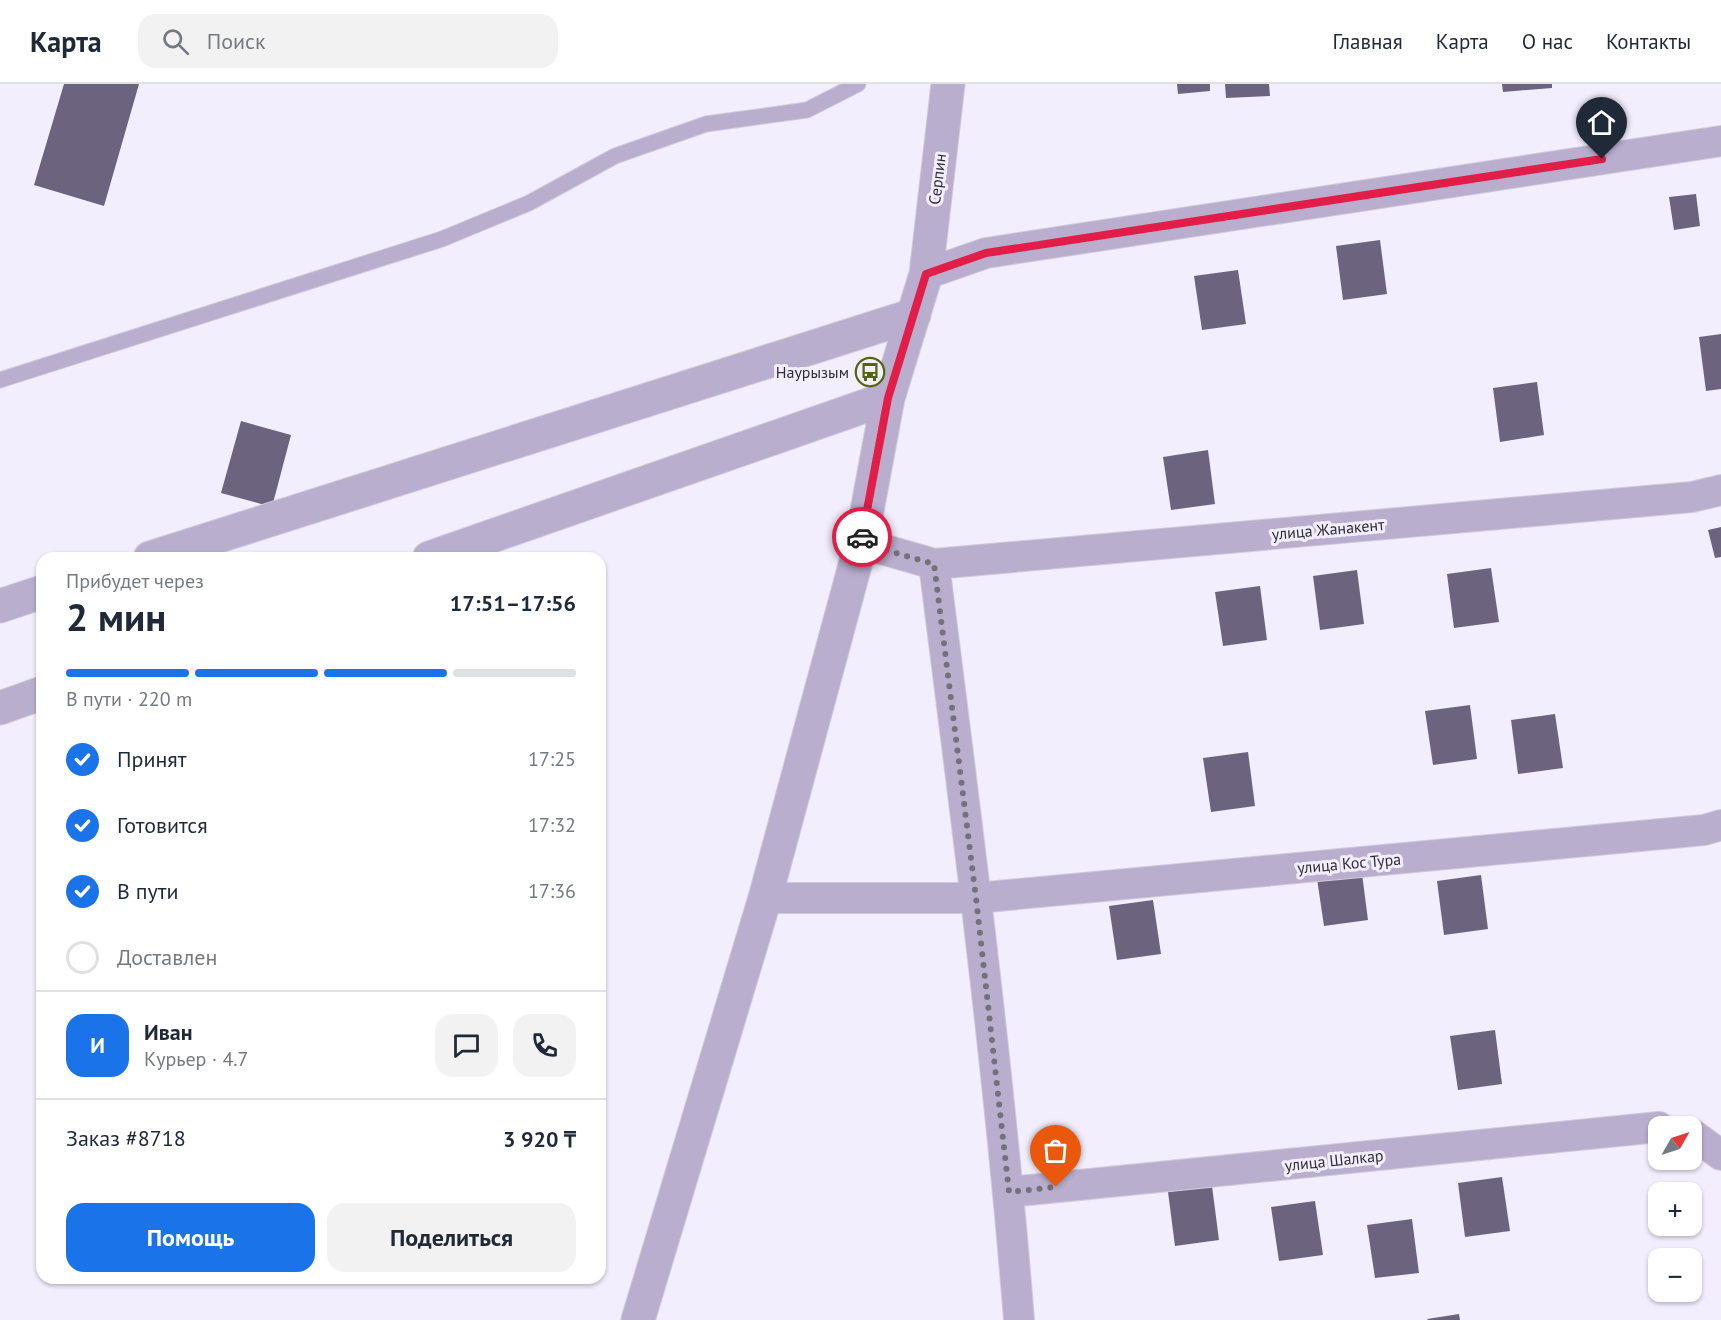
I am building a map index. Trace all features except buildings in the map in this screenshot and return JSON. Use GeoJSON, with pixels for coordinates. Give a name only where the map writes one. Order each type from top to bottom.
{"type":"FeatureCollection","features":[{"type":"Feature","properties":{"kind":"street","name":"Серпин"},"geometry":{"type":"LineString","coordinates":[[638,1320],[765,898],[861,543],[888,398],[926,274],[948,84]]}},
{"type":"Feature","properties":{"kind":"street"},"geometry":{"type":"LineString","coordinates":[[926,274],[986,253],[1721,141]]}},
{"type":"Feature","properties":{"kind":"street"},"geometry":{"type":"LineString","coordinates":[[169,552],[914,315]]}},
{"type":"Feature","properties":{"kind":"street"},"geometry":{"type":"LineString","coordinates":[[446,552],[888,398]]}},
{"type":"Feature","properties":{"kind":"street","name":"улица Жанакент"},"geometry":{"type":"LineString","coordinates":[[934,564],[1692,497],[1721,490]]}},
{"type":"Feature","properties":{"kind":"street"},"geometry":{"type":"LineString","coordinates":[[861,543],[934,564],[976,898],[1009,1192],[1019,1320]]}},
{"type":"Feature","properties":{"kind":"street"},"geometry":{"type":"LineString","coordinates":[[0,606],[36,594]]}},
{"type":"Feature","properties":{"kind":"street"},"geometry":{"type":"LineString","coordinates":[[0,708],[36,695]]}},
{"type":"Feature","properties":{"kind":"street","name":"улица Кос Тура"},"geometry":{"type":"LineString","coordinates":[[765,898],[976,898],[1704,830],[1721,825]]}},
{"type":"Feature","properties":{"kind":"street","name":"улица Шалкар"},"geometry":{"type":"LineString","coordinates":[[1009,1192],[1648,1128]]}},
{"type":"Feature","properties":{"kind":"street"},"geometry":{"type":"LineString","coordinates":[[1702,1141],[1721,1155]]}},
{"type":"Feature","properties":{"kind":"lane"},"geometry":{"type":"LineString","coordinates":[[0,381],[442,239],[529,203],[615,156],[706,124],[807,110],[858,84]]}},
{"type":"Feature","properties":{"kind":"way so far"},"geometry":{"type":"LineString","coordinates":[[862,537],[861,543],[934,564],[976,898],[1009,1192],[1056,1187]]}},
{"type":"Feature","properties":{"kind":"place","name":"Наурызым"},"geometry":{"type":"Point","coordinates":[870,372]}},
{"type":"Feature","properties":{"kind":"route"},"geometry":{"type":"LineString","coordinates":[[862,537],[888,398],[926,274],[986,253],[1602,159]]}}]}
